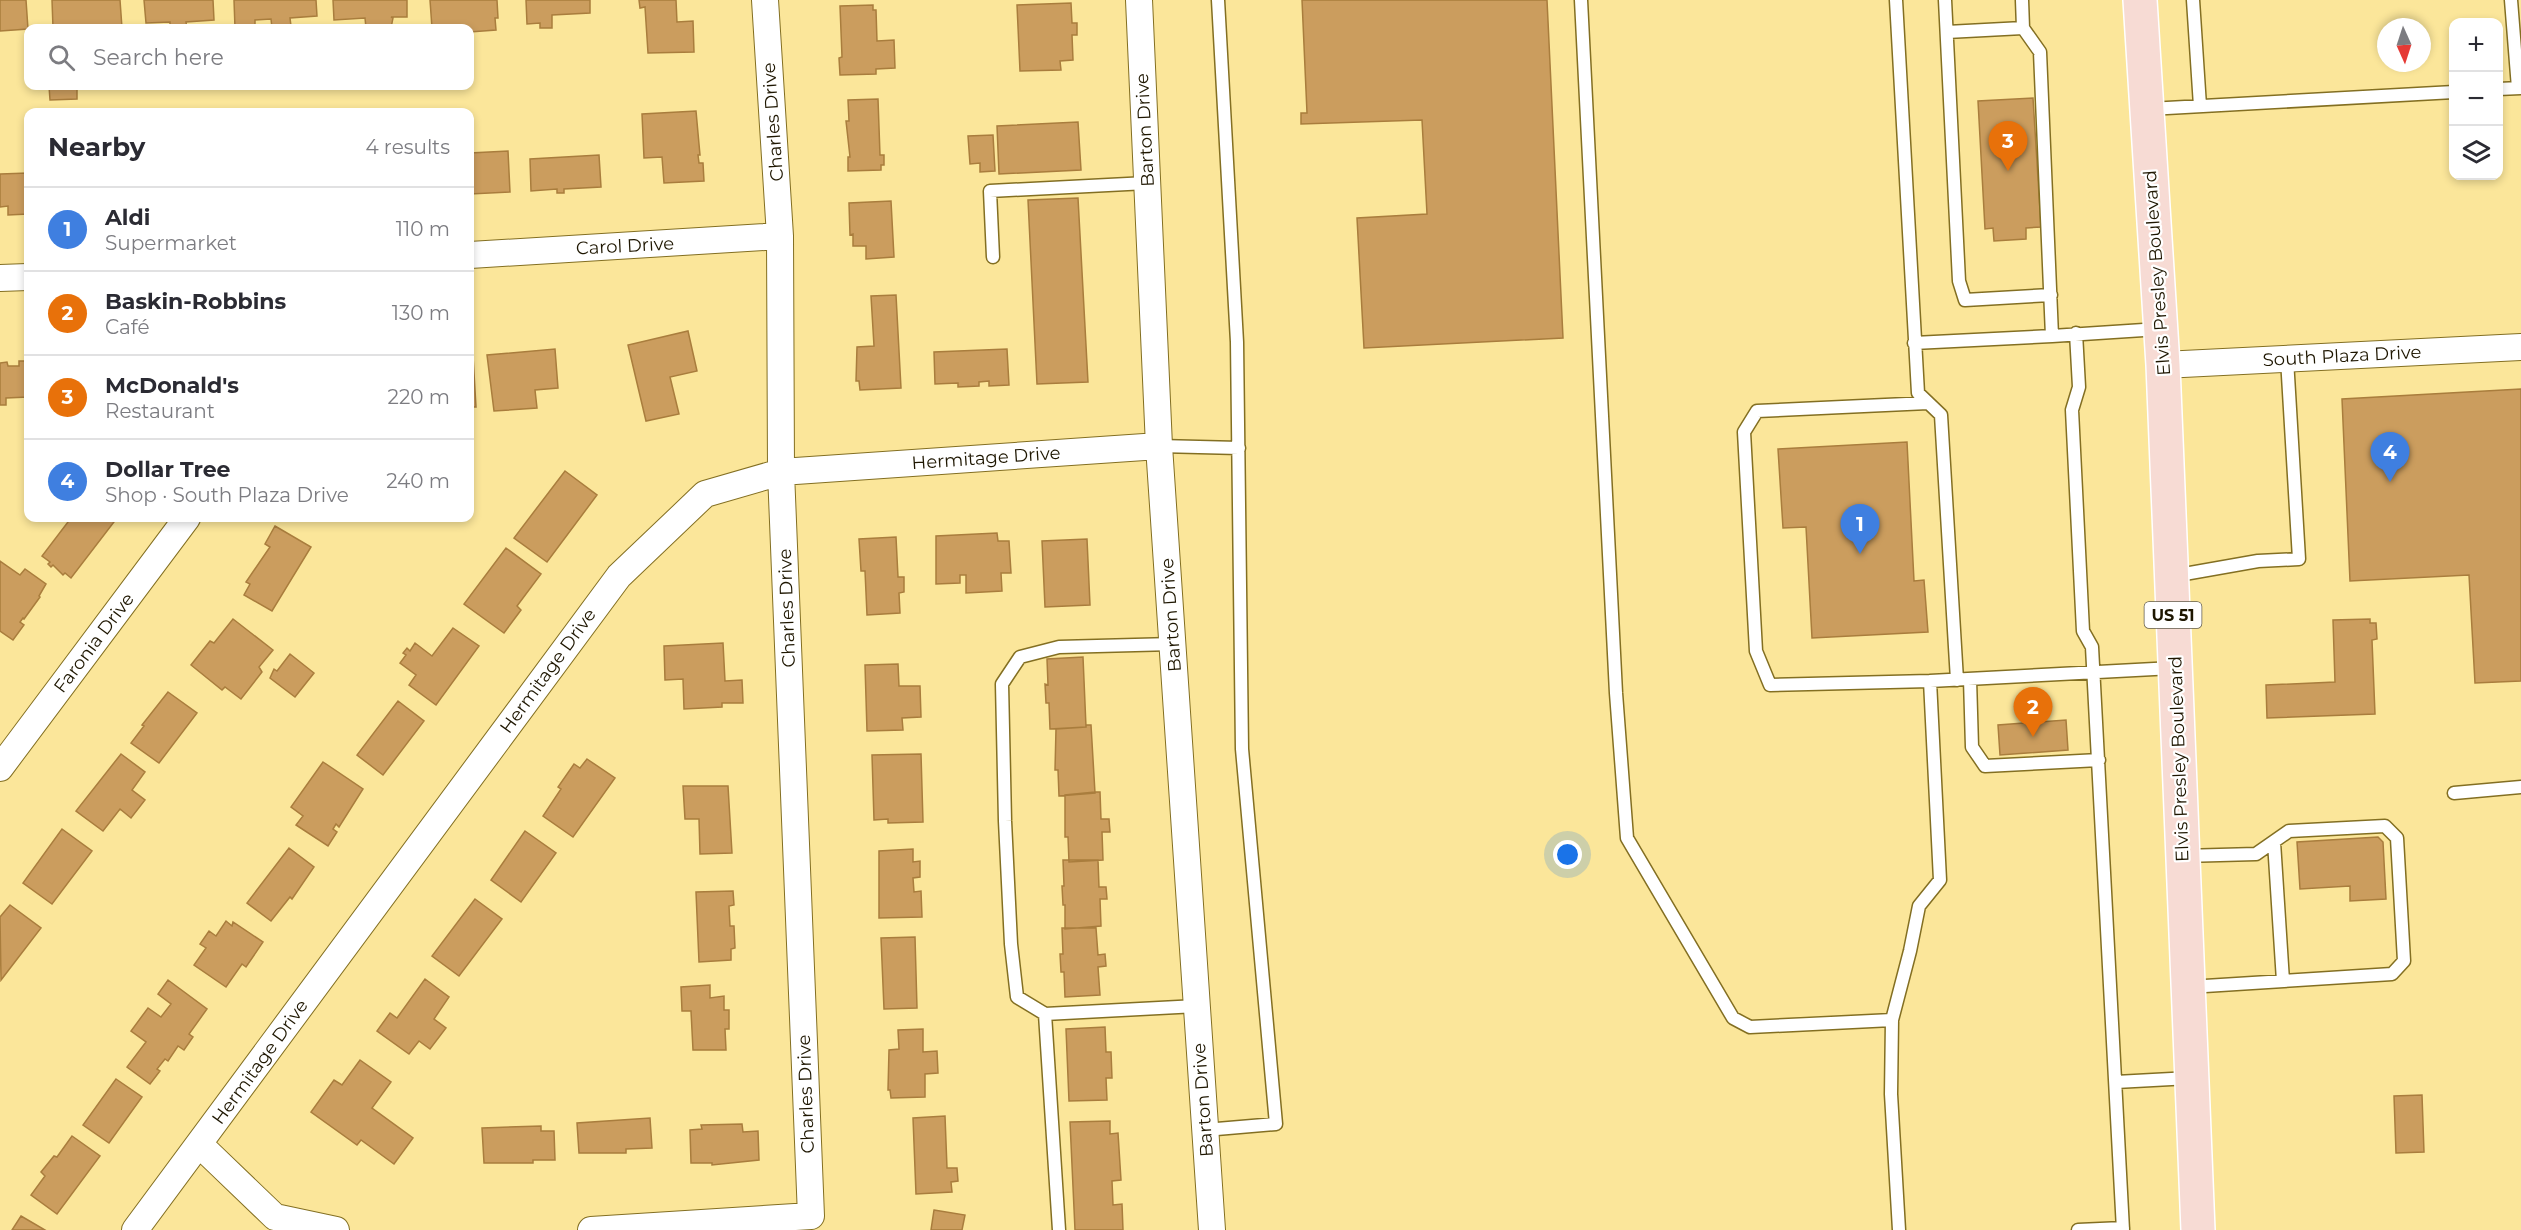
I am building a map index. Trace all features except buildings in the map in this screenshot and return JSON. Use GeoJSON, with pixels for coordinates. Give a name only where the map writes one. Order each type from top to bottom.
{"type":"FeatureCollection","features":[{"type":"Feature","properties":{"kind":"main road","name":"Elvis Presley Boulevard"},"geometry":{"type":"LineString","coordinates":[[2140,0],[2163,365],[2198,1230]]}},
{"type":"Feature","properties":{"kind":"street","name":"Charles Drive"},"geometry":{"type":"LineString","coordinates":[[591,1230],[811,1216],[781,472],[780,236],[765,0]]}},
{"type":"Feature","properties":{"kind":"street","name":"Barton Drive"},"geometry":{"type":"LineString","coordinates":[[1138,0],[1160,446],[1212,1230]]}},
{"type":"Feature","properties":{"kind":"street","name":"Carol Drive"},"geometry":{"type":"LineString","coordinates":[[474,255],[780,236]]}},
{"type":"Feature","properties":{"kind":"street"},"geometry":{"type":"LineString","coordinates":[[0,278],[24,277]]}},
{"type":"Feature","properties":{"kind":"street","name":"South Plaza Drive"},"geometry":{"type":"LineString","coordinates":[[2163,365],[2521,347]]}},
{"type":"Feature","properties":{"kind":"street","name":"Hermitage Drive"},"geometry":{"type":"LineString","coordinates":[[135,1230],[619,576],[705,494],[781,472],[1160,446]]}},
{"type":"Feature","properties":{"kind":"street","name":"Faronia Drive"},"geometry":{"type":"LineString","coordinates":[[0,768],[184,522]]}},
{"type":"Feature","properties":{"kind":"street"},"geometry":{"type":"LineString","coordinates":[[199,1144],[275,1217],[336,1230]]}},
{"type":"Feature","properties":{"kind":"lane"},"geometry":{"type":"LineString","coordinates":[[1205,1130],[1276,1124],[1242,749],[1237,342],[1218,0]]}},
{"type":"Feature","properties":{"kind":"lane"},"geometry":{"type":"LineString","coordinates":[[1581,0],[1616,693],[1627,838],[1732,1018],[1750,1027],[1892,1020]]}},
{"type":"Feature","properties":{"kind":"lane"},"geometry":{"type":"LineString","coordinates":[[1896,0],[1918,393],[1941,415],[1957,680]]}},
{"type":"Feature","properties":{"kind":"lane"},"geometry":{"type":"LineString","coordinates":[[1945,0],[1959,281],[1965,300],[2051,295]]}},
{"type":"Feature","properties":{"kind":"lane"},"geometry":{"type":"LineString","coordinates":[[2022,0],[2023,28],[2040,52],[2052,336]]}},
{"type":"Feature","properties":{"kind":"lane"},"geometry":{"type":"LineString","coordinates":[[2193,0],[2200,106]]}},
{"type":"Feature","properties":{"kind":"lane"},"geometry":{"type":"LineString","coordinates":[[2503,89],[2520,88],[2511,0]]}},
{"type":"Feature","properties":{"kind":"lane"},"geometry":{"type":"LineString","coordinates":[[1947,32],[2023,28]]}},
{"type":"Feature","properties":{"kind":"lane"},"geometry":{"type":"LineString","coordinates":[[2146,109],[2449,92]]}},
{"type":"Feature","properties":{"kind":"lane"},"geometry":{"type":"LineString","coordinates":[[993,258],[990,191],[1147,183]]}},
{"type":"Feature","properties":{"kind":"lane"},"geometry":{"type":"LineString","coordinates":[[1914,343],[2160,329]]}},
{"type":"Feature","properties":{"kind":"lane"},"geometry":{"type":"LineString","coordinates":[[2076,333],[2079,387],[2072,410],[2083,631],[2092,647],[2094,672],[2123,1229],[2078,1230]]}},
{"type":"Feature","properties":{"kind":"lane"},"geometry":{"type":"LineString","coordinates":[[2172,576],[2258,561],[2299,559],[2287,359]]}},
{"type":"Feature","properties":{"kind":"lane"},"geometry":{"type":"LineString","coordinates":[[1928,403],[1757,411],[1744,432],[1756,651],[1770,685],[1957,680],[2175,668]]}},
{"type":"Feature","properties":{"kind":"lane"},"geometry":{"type":"LineString","coordinates":[[1160,446],[1239,448]]}},
{"type":"Feature","properties":{"kind":"lane"},"geometry":{"type":"LineString","coordinates":[[1173,644],[1059,647],[1020,657],[1002,684],[1011,944],[1017,997],[1044,1014],[1197,1006]]}},
{"type":"Feature","properties":{"kind":"lane"},"geometry":{"type":"LineString","coordinates":[[1970,679],[1971,747],[1986,766],[2099,760]]}},
{"type":"Feature","properties":{"kind":"lane"},"geometry":{"type":"LineString","coordinates":[[1899,1230],[1891,1094],[1892,1020],[1919,906],[1940,880],[1930,681]]}},
{"type":"Feature","properties":{"kind":"lane"},"geometry":{"type":"LineString","coordinates":[[2454,793],[2521,787]]}},
{"type":"Feature","properties":{"kind":"lane"},"geometry":{"type":"LineString","coordinates":[[2183,856],[2256,854],[2289,831],[2385,826],[2397,838],[2404,961],[2392,974],[2188,987]]}},
{"type":"Feature","properties":{"kind":"lane"},"geometry":{"type":"LineString","coordinates":[[2274,842],[2283,981]]}},
{"type":"Feature","properties":{"kind":"lane"},"geometry":{"type":"LineString","coordinates":[[1044,1014],[1059,1230]]}},
{"type":"Feature","properties":{"kind":"lane"},"geometry":{"type":"LineString","coordinates":[[2116,1082],[2192,1078]]}},
{"type":"Feature","properties":{"kind":"place","name":"McDonald's"},"geometry":{"type":"Point","coordinates":[2008,171]}},
{"type":"Feature","properties":{"kind":"place","name":"Dollar Tree"},"geometry":{"type":"Point","coordinates":[2390,482]}},
{"type":"Feature","properties":{"kind":"place","name":"Aldi"},"geometry":{"type":"Point","coordinates":[1860,554]}},
{"type":"Feature","properties":{"kind":"place","name":"Baskin-Robbins"},"geometry":{"type":"Point","coordinates":[2033,737]}}]}
